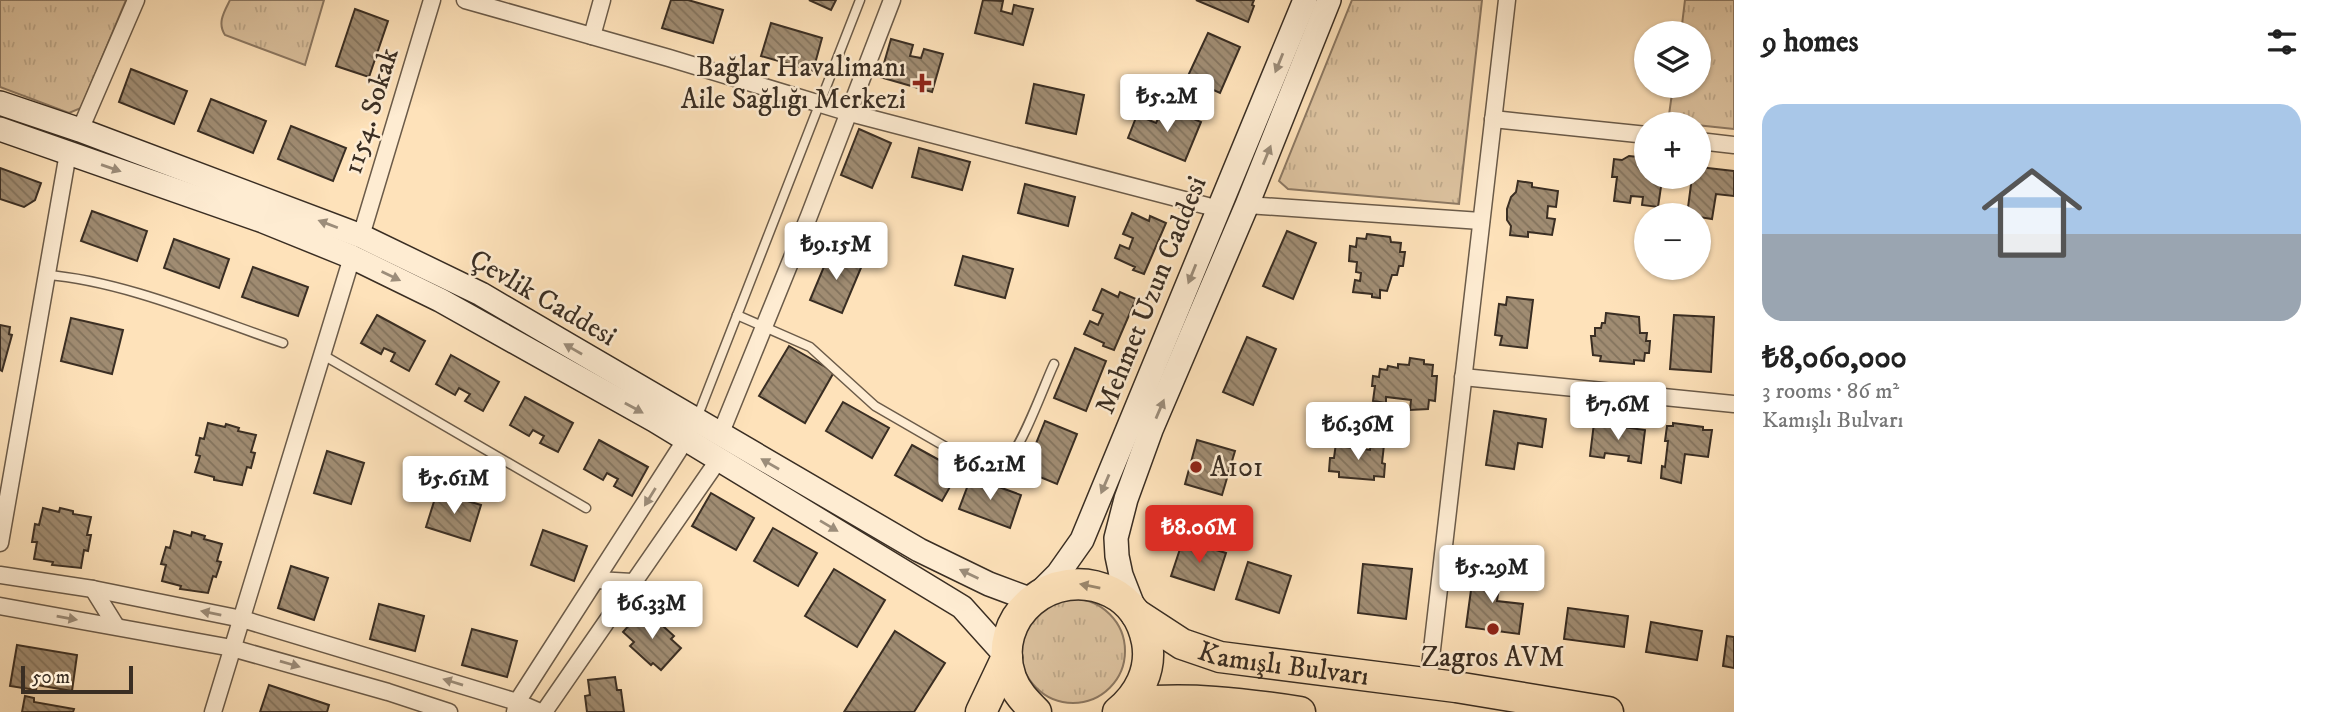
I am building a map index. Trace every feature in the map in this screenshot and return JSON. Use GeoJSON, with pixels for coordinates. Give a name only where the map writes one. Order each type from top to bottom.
{"type":"FeatureCollection","features":[{"type":"Feature","properties":{"kind":"highway","name":"Kamışlı Bulvarı"},"geometry":{"type":"LineString","coordinates":[[1032,600],[1053,587],[1076,583],[1099,586],[1120,597],[1136,614],[1182,644],[1220,657],[1428,684],[1608,712]]}},
{"type":"Feature","properties":{"kind":"highway"},"geometry":{"type":"LineString","coordinates":[[1032,600],[1021,611],[1013,626],[1007,657],[1011,678],[1021,697],[1036,712]]}},
{"type":"Feature","properties":{"kind":"highway"},"geometry":{"type":"LineString","coordinates":[[1123,708],[1140,687],[1147,669],[1145,631],[1136,614]]}},
{"type":"Feature","properties":{"kind":"highway"},"geometry":{"type":"LineString","coordinates":[[981,712],[1007,657]]}},
{"type":"Feature","properties":{"kind":"highway","name":"Kamışlı Bulvarı"},"geometry":{"type":"LineString","coordinates":[[1123,708],[1170,699],[1225,701],[1300,712]]}},
{"type":"Feature","properties":{"kind":"main road","name":"Mehmet Uzun Caddesi"},"geometry":{"type":"LineString","coordinates":[[1032,600],[1058,574],[1083,540],[1305,0]]}},
{"type":"Feature","properties":{"kind":"main road"},"geometry":{"type":"LineString","coordinates":[[1136,614],[1121,575],[1117,556],[1116,538],[1126,499],[1151,430],[1247,205],[1329,0]]}},
{"type":"Feature","properties":{"kind":"main road","name":"Çevlik Caddesi"},"geometry":{"type":"LineString","coordinates":[[0,103],[80,130],[357,246],[481,294],[691,430],[719,459],[962,607],[1007,657]]}},
{"type":"Feature","properties":{"kind":"main road","name":"Çevlik Caddesi"},"geometry":{"type":"LineString","coordinates":[[0,129],[263,221],[357,246]]}},
{"type":"Feature","properties":{"kind":"main road","name":"Çevlik Caddesi"},"geometry":{"type":"LineString","coordinates":[[691,430],[720,435],[919,550],[989,584],[1032,600]]}},
{"type":"Feature","properties":{"kind":"street"},"geometry":{"type":"LineString","coordinates":[[80,130],[136,0]]}},
{"type":"Feature","properties":{"kind":"street","name":"1154. Sokak"},"geometry":{"type":"LineString","coordinates":[[213,712],[432,0]]}},
{"type":"Feature","properties":{"kind":"street"},"geometry":{"type":"LineString","coordinates":[[465,0],[850,113],[1219,209]]}},
{"type":"Feature","properties":{"kind":"street"},"geometry":{"type":"LineString","coordinates":[[592,36],[602,0]]}},
{"type":"Feature","properties":{"kind":"street"},"geometry":{"type":"LineString","coordinates":[[720,435],[850,113],[892,0]]}},
{"type":"Feature","properties":{"kind":"street"},"geometry":{"type":"LineString","coordinates":[[1428,684],[1507,0]]}},
{"type":"Feature","properties":{"kind":"street"},"geometry":{"type":"LineString","coordinates":[[1493,119],[1634,134]]}},
{"type":"Feature","properties":{"kind":"street"},"geometry":{"type":"LineString","coordinates":[[1711,142],[1734,145]]}},
{"type":"Feature","properties":{"kind":"street"},"geometry":{"type":"LineString","coordinates":[[0,543],[68,153]]}},
{"type":"Feature","properties":{"kind":"street"},"geometry":{"type":"LineString","coordinates":[[1247,205],[1482,221]]}},
{"type":"Feature","properties":{"kind":"street"},"geometry":{"type":"LineString","coordinates":[[1463,377],[1734,404]]}},
{"type":"Feature","properties":{"kind":"street"},"geometry":{"type":"LineString","coordinates":[[516,707],[691,430]]}},
{"type":"Feature","properties":{"kind":"street"},"geometry":{"type":"LineString","coordinates":[[0,575],[93,589],[242,619],[516,707],[542,712],[719,459]]}},
{"type":"Feature","properties":{"kind":"street"},"geometry":{"type":"LineString","coordinates":[[597,580],[632,582]]}},
{"type":"Feature","properties":{"kind":"street"},"geometry":{"type":"LineString","coordinates":[[93,589],[116,626]]}},
{"type":"Feature","properties":{"kind":"street"},"geometry":{"type":"LineString","coordinates":[[0,606],[232,648],[449,712]]}},
{"type":"Feature","properties":{"kind":"street"},"geometry":{"type":"LineString","coordinates":[[373,659],[388,692]]}},
{"type":"Feature","properties":{"kind":"lane"},"geometry":{"type":"LineString","coordinates":[[691,430],[859,0]]}},
{"type":"Feature","properties":{"kind":"lane"},"geometry":{"type":"LineString","coordinates":[[46,275],[131,292],[283,343]]}},
{"type":"Feature","properties":{"kind":"lane"},"geometry":{"type":"LineString","coordinates":[[737,315],[810,347],[875,405],[984,467],[999,465],[1014,453],[1054,363]]}},
{"type":"Feature","properties":{"kind":"lane"},"geometry":{"type":"LineString","coordinates":[[324,355],[586,508]]}},
{"type":"Feature","properties":{"kind":"green space"},"geometry":{"type":"Polygon","coordinates":[[[0,0],[126,0],[81,108],[69,113],[0,87],[0,0]]]}},
{"type":"Feature","properties":{"kind":"green space"},"geometry":{"type":"Polygon","coordinates":[[[230,0],[324,0],[305,65],[225,35],[221,22],[230,0]]]}},
{"type":"Feature","properties":{"kind":"green space"},"geometry":{"type":"Polygon","coordinates":[[[1352,0],[1482,0],[1459,204],[1288,189],[1279,181],[1352,0]]]}},
{"type":"Feature","properties":{"kind":"green space"},"geometry":{"type":"Polygon","coordinates":[[[1685,0],[1734,0],[1734,129],[1711,127],[1711,112],[1669,112],[1671,98],[1711,98],[1711,21],[1682,21],[1685,0]]]}},
{"type":"Feature","properties":{"kind":"green space"},"geometry":{"type":"Polygon","coordinates":[[[1073,599],[1093,602],[1110,614],[1122,631],[1125,651],[1122,671],[1110,688],[1093,700],[1073,703],[1053,700],[1036,688],[1024,671],[1021,651],[1024,631],[1036,614],[1053,602],[1073,599]]]}},
{"type":"Feature","properties":{"kind":"building"},"geometry":{"type":"Polygon","coordinates":[[[671,0],[688,0],[723,10],[713,43],[662,28],[671,0]]]}},
{"type":"Feature","properties":{"kind":"building"},"geometry":{"type":"Polygon","coordinates":[[[809,0],[836,0],[831,10],[809,0]]]}},
{"type":"Feature","properties":{"kind":"building"},"geometry":{"type":"Polygon","coordinates":[[[983,0],[1003,1],[1001,11],[1012,14],[1014,5],[1033,9],[1023,45],[975,33],[983,0]]]}},
{"type":"Feature","properties":{"kind":"building"},"geometry":{"type":"Polygon","coordinates":[[[1196,0],[1254,0],[1254,6],[1248,22],[1196,0]]]}},
{"type":"Feature","properties":{"kind":"building"},"geometry":{"type":"Polygon","coordinates":[[[355,9],[388,21],[369,77],[336,66],[355,9]]]}},
{"type":"Feature","properties":{"kind":"building"},"geometry":{"type":"Polygon","coordinates":[[[771,23],[822,38],[813,71],[761,56],[771,23]]]}},
{"type":"Feature","properties":{"kind":"building"},"geometry":{"type":"Polygon","coordinates":[[[1208,33],[1240,47],[1220,93],[1187,78],[1208,33]]]}},
{"type":"Feature","properties":{"kind":"building"},"geometry":{"type":"Polygon","coordinates":[[[891,39],[913,45],[910,56],[921,58],[924,49],[943,54],[932,92],[880,77],[891,39]]]}},
{"type":"Feature","properties":{"kind":"building"},"geometry":{"type":"Polygon","coordinates":[[[131,69],[187,91],[174,124],[119,102],[131,69]]]}},
{"type":"Feature","properties":{"kind":"building"},"geometry":{"type":"Polygon","coordinates":[[[1034,84],[1084,95],[1076,134],[1026,123],[1034,84]]]}},
{"type":"Feature","properties":{"kind":"building"},"geometry":{"type":"Polygon","coordinates":[[[211,99],[266,121],[253,153],[198,131],[211,99]]]}},
{"type":"Feature","properties":{"kind":"building"},"geometry":{"type":"Polygon","coordinates":[[[1172,110],[1201,122],[1185,161],[1128,138],[1137,115],[1156,123],[1160,115],[1169,119],[1172,110]]]}},
{"type":"Feature","properties":{"kind":"building"},"geometry":{"type":"Polygon","coordinates":[[[291,126],[346,148],[333,181],[278,159],[291,126]]]}},
{"type":"Feature","properties":{"kind":"building"},"geometry":{"type":"Polygon","coordinates":[[[859,129],[891,143],[872,188],[841,175],[859,129]]]}},
{"type":"Feature","properties":{"kind":"building"},"geometry":{"type":"Polygon","coordinates":[[[919,148],[970,162],[962,190],[912,177],[919,148]]]}},
{"type":"Feature","properties":{"kind":"building"},"geometry":{"type":"Polygon","coordinates":[[[1634,157],[1634,189],[1661,189],[1659,203],[1642,203],[1643,197],[1631,196],[1630,203],[1614,201],[1617,177],[1612,177],[1614,159],[1634,157]]]}},
{"type":"Feature","properties":{"kind":"building"},"geometry":{"type":"Polygon","coordinates":[[[0,168],[41,183],[35,200],[24,207],[0,199],[0,168]]]}},
{"type":"Feature","properties":{"kind":"building"},"geometry":{"type":"Polygon","coordinates":[[[1711,168],[1734,171],[1734,196],[1716,194],[1712,219],[1711,203],[1689,203],[1690,189],[1711,189],[1711,168]]]}},
{"type":"Feature","properties":{"kind":"building"},"geometry":{"type":"Polygon","coordinates":[[[1518,181],[1532,183],[1532,187],[1558,191],[1556,207],[1548,206],[1547,218],[1555,219],[1552,235],[1528,232],[1528,237],[1510,235],[1507,209],[1516,192],[1518,181]]]}},
{"type":"Feature","properties":{"kind":"building"},"geometry":{"type":"Polygon","coordinates":[[[1025,184],[1075,197],[1068,226],[1018,213],[1025,184]]]}},
{"type":"Feature","properties":{"kind":"building"},"geometry":{"type":"Polygon","coordinates":[[[92,211],[147,231],[137,261],[81,241],[92,211]]]}},
{"type":"Feature","properties":{"kind":"building"},"geometry":{"type":"Polygon","coordinates":[[[1132,213],[1149,221],[1150,216],[1166,223],[1144,274],[1115,258],[1120,245],[1129,249],[1133,238],[1123,234],[1132,213]]]}},
{"type":"Feature","properties":{"kind":"building"},"geometry":{"type":"Polygon","coordinates":[[[1287,231],[1316,243],[1293,299],[1263,286],[1287,231]]]}},
{"type":"Feature","properties":{"kind":"building"},"geometry":{"type":"Polygon","coordinates":[[[1367,234],[1390,237],[1391,242],[1401,243],[1400,252],[1405,252],[1403,266],[1399,266],[1397,275],[1392,275],[1387,291],[1380,290],[1380,298],[1372,297],[1372,294],[1353,292],[1355,280],[1360,281],[1361,273],[1356,272],[1357,262],[1349,261],[1350,246],[1356,247],[1357,238],[1366,239],[1367,234]]]}},
{"type":"Feature","properties":{"kind":"building"},"geometry":{"type":"Polygon","coordinates":[[[174,239],[229,259],[219,288],[164,268],[174,239]]]}},
{"type":"Feature","properties":{"kind":"building"},"geometry":{"type":"Polygon","coordinates":[[[831,250],[863,263],[842,313],[810,300],[831,250]]]}},
{"type":"Feature","properties":{"kind":"building"},"geometry":{"type":"Polygon","coordinates":[[[963,256],[1013,269],[1005,298],[955,285],[963,256]]]}},
{"type":"Feature","properties":{"kind":"building"},"geometry":{"type":"Polygon","coordinates":[[[253,267],[308,287],[298,316],[242,297],[253,267]]]}},
{"type":"Feature","properties":{"kind":"building"},"geometry":{"type":"Polygon","coordinates":[[[1102,289],[1118,297],[1120,292],[1136,299],[1114,350],[1084,334],[1090,321],[1098,325],[1103,314],[1093,310],[1102,289]]]}},
{"type":"Feature","properties":{"kind":"building"},"geometry":{"type":"Polygon","coordinates":[[[1507,297],[1533,300],[1527,348],[1500,345],[1502,336],[1495,335],[1499,304],[1506,305],[1507,297]]]}},
{"type":"Feature","properties":{"kind":"building"},"geometry":{"type":"Polygon","coordinates":[[[1606,313],[1639,317],[1640,333],[1647,333],[1646,341],[1650,341],[1649,353],[1645,353],[1644,361],[1634,360],[1634,364],[1600,361],[1601,356],[1593,355],[1591,336],[1595,336],[1595,328],[1601,328],[1602,323],[1605,323],[1606,313]]]}},
{"type":"Feature","properties":{"kind":"building"},"geometry":{"type":"Polygon","coordinates":[[[377,315],[425,341],[409,371],[391,361],[395,353],[384,348],[381,354],[361,343],[377,315]]]}},
{"type":"Feature","properties":{"kind":"building"},"geometry":{"type":"Polygon","coordinates":[[[1674,315],[1714,317],[1711,372],[1670,369],[1674,315]]]}},
{"type":"Feature","properties":{"kind":"building"},"geometry":{"type":"Polygon","coordinates":[[[71,318],[123,330],[112,374],[61,361],[71,318]]]}},
{"type":"Feature","properties":{"kind":"building"},"geometry":{"type":"Polygon","coordinates":[[[0,325],[10,327],[9,334],[12,335],[2,371],[0,370],[0,325]]]}},
{"type":"Feature","properties":{"kind":"building"},"geometry":{"type":"Polygon","coordinates":[[[1247,337],[1276,349],[1253,405],[1223,392],[1247,337]]]}},
{"type":"Feature","properties":{"kind":"building"},"geometry":{"type":"Polygon","coordinates":[[[789,346],[834,372],[805,423],[759,396],[789,346]]]}},
{"type":"Feature","properties":{"kind":"building"},"geometry":{"type":"Polygon","coordinates":[[[1075,348],[1106,361],[1086,411],[1054,398],[1075,348]]]}},
{"type":"Feature","properties":{"kind":"building"},"geometry":{"type":"Polygon","coordinates":[[[451,355],[499,382],[483,411],[465,401],[470,394],[459,388],[455,395],[436,384],[451,355]]]}},
{"type":"Feature","properties":{"kind":"building"},"geometry":{"type":"Polygon","coordinates":[[[1410,358],[1424,360],[1424,364],[1433,365],[1432,376],[1437,376],[1435,401],[1429,400],[1428,409],[1410,410],[1411,400],[1386,397],[1386,403],[1373,401],[1373,376],[1379,377],[1380,369],[1387,370],[1388,366],[1398,368],[1398,364],[1409,365],[1410,358]]]}},
{"type":"Feature","properties":{"kind":"building"},"geometry":{"type":"Polygon","coordinates":[[[525,397],[573,423],[558,452],[540,443],[544,436],[533,430],[529,436],[510,425],[525,397]]]}},
{"type":"Feature","properties":{"kind":"building"},"geometry":{"type":"Polygon","coordinates":[[[843,402],[889,428],[872,458],[826,431],[843,402]]]}},
{"type":"Feature","properties":{"kind":"building"},"geometry":{"type":"Polygon","coordinates":[[[1494,411],[1546,419],[1542,447],[1518,443],[1514,469],[1486,465],[1494,411]]]}},
{"type":"Feature","properties":{"kind":"building"},"geometry":{"type":"Polygon","coordinates":[[[1045,421],[1077,434],[1057,484],[1025,471],[1045,421]]]}},
{"type":"Feature","properties":{"kind":"building"},"geometry":{"type":"Polygon","coordinates":[[[208,423],[225,427],[226,424],[239,428],[238,431],[256,435],[251,452],[255,453],[251,468],[247,467],[242,485],[214,480],[214,477],[195,472],[200,456],[196,455],[200,438],[204,439],[208,423]]]}},
{"type":"Feature","properties":{"kind":"building"},"geometry":{"type":"Polygon","coordinates":[[[1594,423],[1645,430],[1641,463],[1628,461],[1629,456],[1605,453],[1604,458],[1590,456],[1594,423]]]}},
{"type":"Feature","properties":{"kind":"building"},"geometry":{"type":"Polygon","coordinates":[[[1673,423],[1712,430],[1708,457],[1685,454],[1681,483],[1661,478],[1668,441],[1665,441],[1667,426],[1673,426],[1673,423]]]}},
{"type":"Feature","properties":{"kind":"building"},"geometry":{"type":"Polygon","coordinates":[[[599,440],[648,467],[632,496],[614,486],[618,479],[607,473],[603,480],[584,469],[599,440]]]}},
{"type":"Feature","properties":{"kind":"building"},"geometry":{"type":"Polygon","coordinates":[[[1197,440],[1235,451],[1222,495],[1185,484],[1197,440]]]}},
{"type":"Feature","properties":{"kind":"building"},"geometry":{"type":"Polygon","coordinates":[[[1336,443],[1370,450],[1371,444],[1384,445],[1384,477],[1374,476],[1374,480],[1339,477],[1339,472],[1329,471],[1330,458],[1334,458],[1336,443]]]}},
{"type":"Feature","properties":{"kind":"building"},"geometry":{"type":"Polygon","coordinates":[[[912,445],[959,471],[942,501],[895,475],[912,445]]]}},
{"type":"Feature","properties":{"kind":"building"},"geometry":{"type":"Polygon","coordinates":[[[327,451],[364,463],[351,504],[314,493],[327,451]]]}},
{"type":"Feature","properties":{"kind":"building"},"geometry":{"type":"Polygon","coordinates":[[[971,477],[1021,495],[1010,528],[959,509],[971,477]]]}},
{"type":"Feature","properties":{"kind":"building"},"geometry":{"type":"Polygon","coordinates":[[[437,492],[481,505],[470,541],[426,527],[437,492]]]}},
{"type":"Feature","properties":{"kind":"building"},"geometry":{"type":"Polygon","coordinates":[[[711,493],[754,518],[736,550],[692,526],[711,493]]]}},
{"type":"Feature","properties":{"kind":"building"},"geometry":{"type":"Polygon","coordinates":[[[43,508],[59,512],[60,508],[73,511],[73,514],[91,517],[87,535],[91,535],[88,551],[84,550],[81,568],[52,565],[53,562],[34,559],[37,542],[32,542],[35,524],[39,525],[43,508]]]}},
{"type":"Feature","properties":{"kind":"building"},"geometry":{"type":"Polygon","coordinates":[[[773,528],[817,553],[798,586],[754,561],[773,528]]]}},
{"type":"Feature","properties":{"kind":"building"},"geometry":{"type":"Polygon","coordinates":[[[543,530],[587,546],[574,581],[531,565],[543,530]]]}},
{"type":"Feature","properties":{"kind":"building"},"geometry":{"type":"Polygon","coordinates":[[[174,531],[191,536],[192,532],[222,544],[217,561],[221,562],[208,593],[180,589],[181,586],[162,581],[166,565],[161,564],[166,547],[170,548],[174,531]]]}},
{"type":"Feature","properties":{"kind":"building"},"geometry":{"type":"Polygon","coordinates":[[[1183,540],[1226,553],[1214,590],[1171,576],[1183,540]]]}},
{"type":"Feature","properties":{"kind":"building"},"geometry":{"type":"Polygon","coordinates":[[[1248,562],[1291,576],[1279,613],[1236,599],[1248,562]]]}},
{"type":"Feature","properties":{"kind":"building"},"geometry":{"type":"Polygon","coordinates":[[[1363,564],[1412,569],[1406,619],[1358,613],[1363,564]]]}},
{"type":"Feature","properties":{"kind":"building"},"geometry":{"type":"Polygon","coordinates":[[[291,566],[328,578],[314,620],[278,608],[291,566]]]}},
{"type":"Feature","properties":{"kind":"building"},"geometry":{"type":"Polygon","coordinates":[[[1474,568],[1501,572],[1497,601],[1523,604],[1519,634],[1466,627],[1474,568]]]}},
{"type":"Feature","properties":{"kind":"building"},"geometry":{"type":"Polygon","coordinates":[[[834,569],[885,600],[857,647],[805,616],[834,569]]]}},
{"type":"Feature","properties":{"kind":"building"},"geometry":{"type":"Polygon","coordinates":[[[379,604],[424,616],[415,651],[370,639],[379,604]]]}},
{"type":"Feature","properties":{"kind":"building"},"geometry":{"type":"Polygon","coordinates":[[[1568,608],[1628,616],[1624,647],[1564,639],[1568,608]]]}},
{"type":"Feature","properties":{"kind":"building"},"geometry":{"type":"Polygon","coordinates":[[[641,612],[651,621],[654,618],[674,636],[671,639],[681,648],[661,670],[653,663],[651,665],[630,646],[634,642],[623,632],[641,612]]]}},
{"type":"Feature","properties":{"kind":"building"},"geometry":{"type":"Polygon","coordinates":[[[1651,622],[1702,631],[1697,660],[1646,652],[1651,622]]]}},
{"type":"Feature","properties":{"kind":"building"},"geometry":{"type":"Polygon","coordinates":[[[472,629],[517,641],[507,677],[462,665],[472,629]]]}},
{"type":"Feature","properties":{"kind":"building"},"geometry":{"type":"Polygon","coordinates":[[[895,631],[945,663],[914,712],[844,712],[895,631]]]}},
{"type":"Feature","properties":{"kind":"building"},"geometry":{"type":"Polygon","coordinates":[[[1727,636],[1734,637],[1734,668],[1723,666],[1727,636]]]}},
{"type":"Feature","properties":{"kind":"building"},"geometry":{"type":"Polygon","coordinates":[[[17,645],[77,655],[72,691],[37,685],[36,690],[10,686],[17,645]]]}},
{"type":"Feature","properties":{"kind":"building"},"geometry":{"type":"Polygon","coordinates":[[[615,677],[617,690],[621,690],[624,712],[587,712],[585,696],[590,695],[588,680],[615,677]]]}},
{"type":"Feature","properties":{"kind":"building"},"geometry":{"type":"Polygon","coordinates":[[[269,685],[329,705],[327,712],[260,712],[269,685]]]}},
{"type":"Feature","properties":{"kind":"building"},"geometry":{"type":"Polygon","coordinates":[[[25,696],[34,698],[34,702],[74,709],[73,712],[22,712],[25,696]]]}},
{"type":"Feature","properties":{"kind":"place","name":"Bağlar Havalimanı Aile Sağlığı Merkezi"},"geometry":{"type":"Point","coordinates":[922,83]}},
{"type":"Feature","properties":{"kind":"place","name":"A101"},"geometry":{"type":"Point","coordinates":[1196,467]}},
{"type":"Feature","properties":{"kind":"place","name":"Zagros AVM"},"geometry":{"type":"Point","coordinates":[1493,629]}}]}
